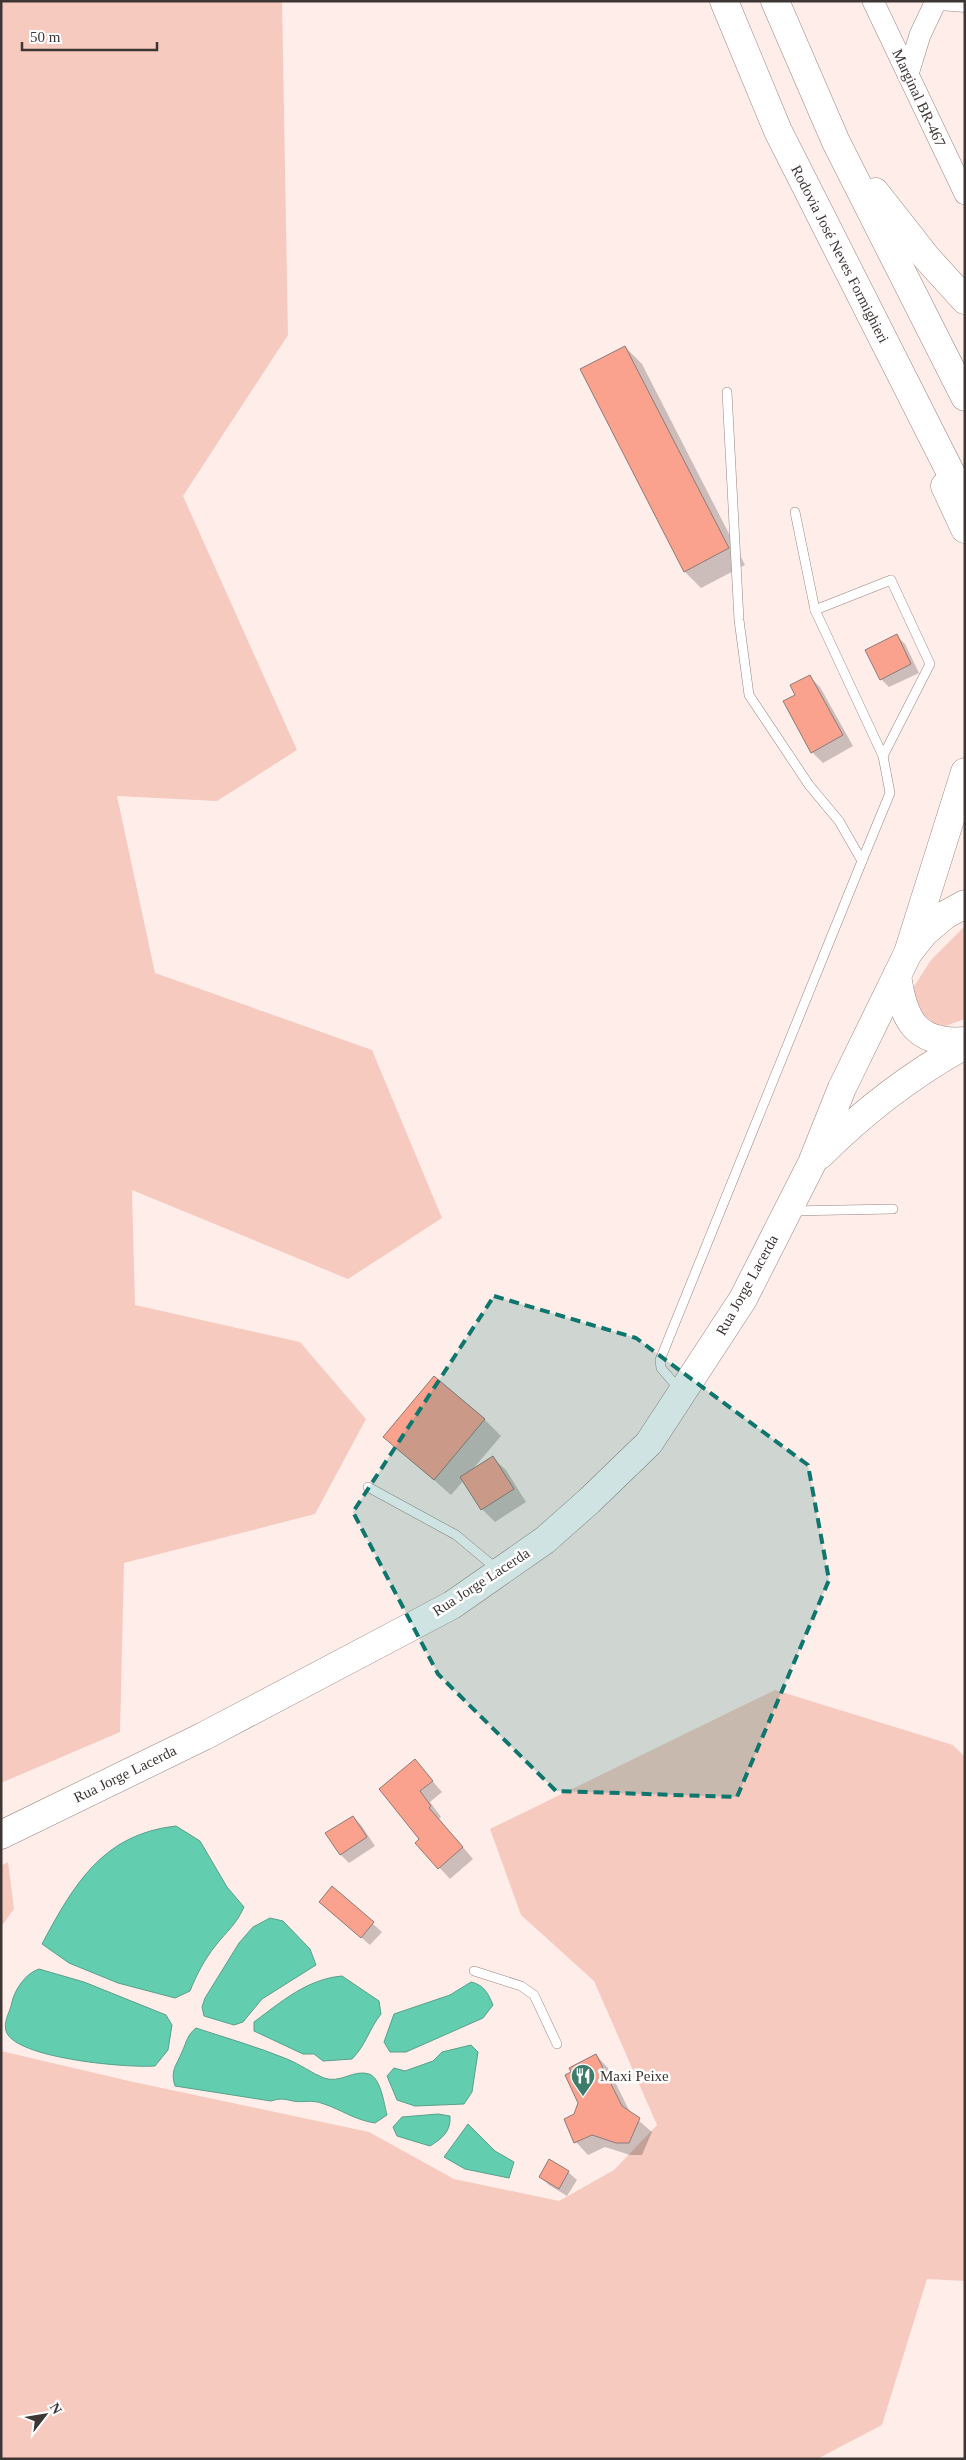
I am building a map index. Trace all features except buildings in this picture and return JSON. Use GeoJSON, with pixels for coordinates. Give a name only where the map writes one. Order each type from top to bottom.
{"type":"FeatureCollection","features":[{"type":"Feature","properties":{"kind":"main road","name":"Rodovia José Neves Formighieri"},"geometry":{"type":"LineString","coordinates":[[724,1],[778,131],[965,502]]}},
{"type":"Feature","properties":{"kind":"main road"},"geometry":{"type":"LineString","coordinates":[[775,1],[836,142],[965,397]]}},
{"type":"Feature","properties":{"kind":"main road"},"geometry":{"type":"LineString","coordinates":[[778,131],[965,528]]}},
{"type":"Feature","properties":{"kind":"main road"},"geometry":{"type":"LineString","coordinates":[[836,142],[920,250],[965,300]]}},
{"type":"Feature","properties":{"kind":"main road"},"geometry":{"type":"LineString","coordinates":[[965,772],[902,964],[900,1002],[909,1020],[925,1036],[947,1042],[965,1040]]}},
{"type":"Feature","properties":{"kind":"main road"},"geometry":{"type":"LineString","coordinates":[[902,964],[925,932],[945,915],[965,904]]}},
{"type":"Feature","properties":{"kind":"main road","name":"Rua Jorge Lacerda"},"geometry":{"type":"LineString","coordinates":[[1,1835],[204,1736],[452,1605],[545,1540],[609,1482],[649,1443],[743,1299],[812,1164],[842,1088],[902,964]]}},
{"type":"Feature","properties":{"kind":"main road","name":"Rua Jorge Lacerda"},"geometry":{"type":"LineString","coordinates":[[812,1164],[836,1139],[888,1095],[916,1075],[965,1045]]}},
{"type":"Feature","properties":{"kind":"street","name":"Marginal BR-467"},"geometry":{"type":"LineString","coordinates":[[873,1],[965,194]]}},
{"type":"Feature","properties":{"kind":"street"},"geometry":{"type":"LineString","coordinates":[[908,74],[920,35],[936,1]]}},
{"type":"Feature","properties":{"kind":"street"},"geometry":{"type":"LineString","coordinates":[[940,1],[965,3]]}},
{"type":"Feature","properties":{"kind":"lane"},"geometry":{"type":"LineString","coordinates":[[727,392],[739,620],[749,695],[809,785],[839,821],[862,861]]}},
{"type":"Feature","properties":{"kind":"lane"},"geometry":{"type":"LineString","coordinates":[[683,1393],[660,1368],[660,1360],[889,797],[883,756],[815,610],[795,512]]}},
{"type":"Feature","properties":{"kind":"lane"},"geometry":{"type":"LineString","coordinates":[[815,610],[892,580],[930,664],[883,756]]}},
{"type":"Feature","properties":{"kind":"lane"},"geometry":{"type":"LineString","coordinates":[[788,1211],[893,1209]]}},
{"type":"Feature","properties":{"kind":"lane"},"geometry":{"type":"LineString","coordinates":[[368,1487],[456,1534],[501,1572]]}},
{"type":"Feature","properties":{"kind":"lane"},"geometry":{"type":"LineString","coordinates":[[474,1971],[521,1986],[534,1995],[557,2044]]}},
{"type":"Feature","properties":{"kind":"highlighted area"},"geometry":{"type":"Polygon","coordinates":[[[494,1296],[636,1338],[808,1465],[829,1580],[737,1797],[556,1791],[438,1674],[353,1512],[494,1296]]]}},
{"type":"Feature","properties":{"kind":"shaded area"},"geometry":{"type":"Polygon","coordinates":[[[1,1],[282,1],[288,335],[183,496],[297,750],[217,801],[117,796],[155,973],[372,1050],[442,1218],[348,1279],[132,1190],[135,1305],[300,1342],[366,1419],[315,1514],[124,1563],[120,1732],[1,1783],[1,1]]]}},
{"type":"Feature","properties":{"kind":"shaded area"},"geometry":{"type":"Polygon","coordinates":[[[965,926],[965,1019],[942,1027],[930,1020],[922,1012],[913,988],[931,960],[965,926]]]}},
{"type":"Feature","properties":{"kind":"shaded area"},"geometry":{"type":"Polygon","coordinates":[[[775,1690],[953,1745],[965,1757],[965,2281],[927,2279],[882,2425],[817,2459],[1,2459],[1,2051],[129,2081],[369,2132],[454,2179],[559,2201],[614,2170],[657,2125],[594,1981],[521,1915],[490,1829],[775,1690]]]}},
{"type":"Feature","properties":{"kind":"shaded area"},"geometry":{"type":"Polygon","coordinates":[[[176,1826],[200,1841],[227,1887],[244,1907],[235,1923],[208,1956],[190,1991],[175,1998],[118,1983],[69,1963],[42,1944],[79,1882],[110,1851],[129,1839],[151,1831],[176,1826]]]}},
{"type":"Feature","properties":{"kind":"shaded area"},"geometry":{"type":"Polygon","coordinates":[[[8,1862],[14,1909],[1,1927],[1,1866],[8,1862]]]}},
{"type":"Feature","properties":{"kind":"shaded area"},"geometry":{"type":"Polygon","coordinates":[[[270,1918],[283,1921],[310,1949],[316,1965],[262,1999],[243,2022],[234,2025],[204,2016],[202,2007],[205,1998],[239,1943],[253,1927],[270,1918]]]}},
{"type":"Feature","properties":{"kind":"shaded area"},"geometry":{"type":"Polygon","coordinates":[[[39,1969],[84,1982],[166,2015],[172,2025],[168,2050],[155,2066],[141,2066],[101,2063],[55,2056],[18,2043],[8,2035],[5,2027],[13,1997],[18,1987],[26,1978],[39,1969]]]}},
{"type":"Feature","properties":{"kind":"shaded area"},"geometry":{"type":"Polygon","coordinates":[[[342,1976],[379,2001],[381,2014],[361,2048],[352,2059],[323,2061],[314,2054],[303,2054],[254,2031],[254,2022],[295,1993],[317,1982],[342,1976]]]}},
{"type":"Feature","properties":{"kind":"shaded area"},"geometry":{"type":"Polygon","coordinates":[[[471,1982],[485,1990],[493,2005],[483,2018],[406,2052],[390,2052],[384,2042],[394,2014],[450,1995],[471,1982]]]}},
{"type":"Feature","properties":{"kind":"shaded area"},"geometry":{"type":"Polygon","coordinates":[[[196,2028],[292,2061],[324,2078],[336,2079],[358,2073],[369,2074],[373,2076],[379,2086],[387,2115],[375,2123],[361,2120],[331,2106],[315,2102],[282,2099],[271,2101],[175,2086],[174,2069],[189,2036],[196,2028]]]}},
{"type":"Feature","properties":{"kind":"shaded area"},"geometry":{"type":"Polygon","coordinates":[[[471,2045],[478,2052],[472,2092],[464,2104],[415,2106],[397,2100],[387,2076],[394,2068],[405,2071],[433,2061],[442,2052],[471,2045]]]}},
{"type":"Feature","properties":{"kind":"shaded area"},"geometry":{"type":"Polygon","coordinates":[[[438,2114],[450,2116],[448,2130],[430,2146],[397,2136],[393,2127],[402,2117],[438,2114]]]}},
{"type":"Feature","properties":{"kind":"shaded area"},"geometry":{"type":"Polygon","coordinates":[[[468,2124],[495,2151],[514,2162],[509,2178],[465,2169],[444,2157],[468,2124]]]}},
{"type":"Feature","properties":{"kind":"place","name":"Maxi Peixe"},"geometry":{"type":"Point","coordinates":[583,2097]}}]}
